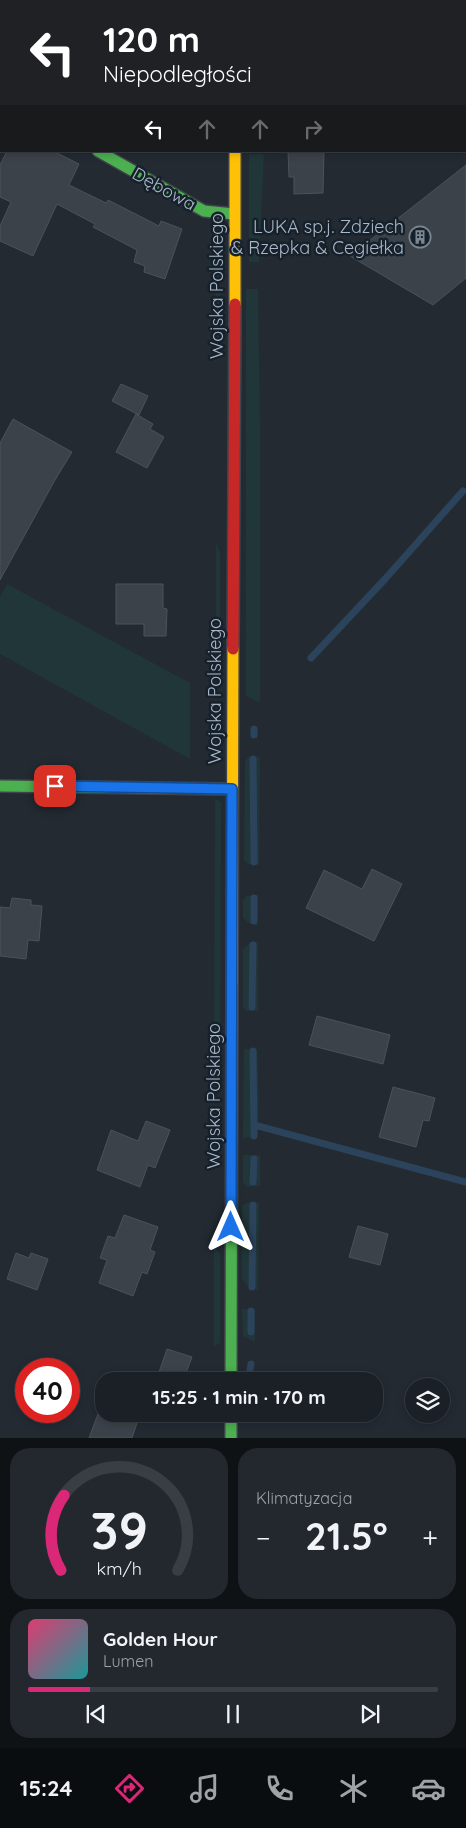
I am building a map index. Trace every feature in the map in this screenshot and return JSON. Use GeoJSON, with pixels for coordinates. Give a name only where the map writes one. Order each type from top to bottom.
{"type":"FeatureCollection","features":[{"type":"Feature","properties":{"kind":"street","name":"Dębowa"},"geometry":{"type":"LineString","coordinates":[[100,152],[204,211],[234,214]]}},
{"type":"Feature","properties":{"kind":"street","name":"Wojska Polskiego"},"geometry":{"type":"LineString","coordinates":[[231,1372],[235,152]]}},
{"type":"Feature","properties":{"kind":"street"},"geometry":{"type":"LineString","coordinates":[[0,786],[232,789]]}},
{"type":"Feature","properties":{"kind":"street"},"geometry":{"type":"LineString","coordinates":[[231,1422],[231,1438]]}},
{"type":"Feature","properties":{"kind":"green space"},"geometry":{"type":"Polygon","coordinates":[[[249,154],[264,154],[259,262],[249,262],[249,154]]]}},
{"type":"Feature","properties":{"kind":"green space"},"geometry":{"type":"Polygon","coordinates":[[[216,241],[220,245],[220,348],[215,350],[216,241]]]}},
{"type":"Feature","properties":{"kind":"green space"},"geometry":{"type":"Polygon","coordinates":[[[246,289],[258,289],[260,703],[246,696],[246,289]]]}},
{"type":"Feature","properties":{"kind":"green space"},"geometry":{"type":"Polygon","coordinates":[[[216,543],[220,552],[220,619],[216,621],[216,543]]]}},
{"type":"Feature","properties":{"kind":"green space"},"geometry":{"type":"Polygon","coordinates":[[[7,584],[190,683],[190,759],[0,654],[0,597],[7,584]]]}},
{"type":"Feature","properties":{"kind":"green space"},"geometry":{"type":"Polygon","coordinates":[[[248,757],[260,757],[259,865],[248,864],[244,860],[245,762],[248,757]]]}},
{"type":"Feature","properties":{"kind":"green space"},"geometry":{"type":"Polygon","coordinates":[[[215,798],[221,803],[220,1076],[214,1080],[215,798]]]}},
{"type":"Feature","properties":{"kind":"green space"},"geometry":{"type":"Polygon","coordinates":[[[258,895],[257,926],[243,918],[243,900],[247,896],[258,895]]]}},
{"type":"Feature","properties":{"kind":"green space"},"geometry":{"type":"Polygon","coordinates":[[[258,941],[258,1011],[247,1011],[243,1007],[243,949],[250,943],[258,941]]]}},
{"type":"Feature","properties":{"kind":"green space"},"geometry":{"type":"Polygon","coordinates":[[[244,1049],[257,1049],[258,1137],[243,1138],[244,1049]]]}},
{"type":"Feature","properties":{"kind":"green space"},"geometry":{"type":"Polygon","coordinates":[[[243,1155],[260,1155],[260,1186],[247,1187],[243,1182],[243,1155]]]}},
{"type":"Feature","properties":{"kind":"green space"},"geometry":{"type":"Polygon","coordinates":[[[247,1203],[259,1203],[258,1290],[248,1287],[242,1279],[242,1206],[247,1203]]]}},
{"type":"Feature","properties":{"kind":"green space"},"geometry":{"type":"Polygon","coordinates":[[[214,1247],[220,1253],[220,1343],[214,1346],[214,1247]]]}},
{"type":"Feature","properties":{"kind":"green space"},"geometry":{"type":"Polygon","coordinates":[[[242,1309],[255,1309],[255,1342],[243,1336],[242,1309]]]}},
{"type":"Feature","properties":{"kind":"building"},"geometry":{"type":"Polygon","coordinates":[[[6,152],[55,152],[79,164],[69,185],[106,203],[108,200],[159,226],[161,221],[182,229],[165,279],[144,272],[145,266],[134,262],[137,250],[93,227],[95,224],[57,204],[33,256],[0,241],[0,226],[11,202],[0,197],[0,165],[6,152]]]}},
{"type":"Feature","properties":{"kind":"building"},"geometry":{"type":"Polygon","coordinates":[[[288,152],[324,152],[323,193],[294,194],[294,177],[289,177],[288,152]]]}},
{"type":"Feature","properties":{"kind":"building","name":"LUKA sp.j. Zdziech & Rzepka & Cegiełka"},"geometry":{"type":"Polygon","coordinates":[[[466,165],[466,278],[433,305],[350,256],[466,165]]]}},
{"type":"Feature","properties":{"kind":"building"},"geometry":{"type":"Polygon","coordinates":[[[121,384],[148,396],[139,415],[112,401],[121,384]]]}},
{"type":"Feature","properties":{"kind":"building"},"geometry":{"type":"Polygon","coordinates":[[[136,414],[153,424],[150,429],[164,437],[147,468],[116,452],[136,414]]]}},
{"type":"Feature","properties":{"kind":"building"},"geometry":{"type":"Polygon","coordinates":[[[13,419],[72,452],[0,580],[0,443],[13,419]]]}},
{"type":"Feature","properties":{"kind":"building"},"geometry":{"type":"Polygon","coordinates":[[[116,584],[163,584],[163,608],[167,609],[166,636],[144,636],[144,624],[116,624],[116,584]]]}},
{"type":"Feature","properties":{"kind":"building"},"geometry":{"type":"Polygon","coordinates":[[[372,869],[402,884],[374,941],[306,908],[324,870],[362,889],[372,869]]]}},
{"type":"Feature","properties":{"kind":"building"},"geometry":{"type":"Polygon","coordinates":[[[12,898],[31,900],[31,905],[42,906],[39,941],[28,940],[26,959],[0,956],[0,907],[10,908],[12,898]]]}},
{"type":"Feature","properties":{"kind":"building"},"geometry":{"type":"Polygon","coordinates":[[[317,1016],[390,1035],[383,1064],[309,1045],[317,1016]]]}},
{"type":"Feature","properties":{"kind":"building"},"geometry":{"type":"Polygon","coordinates":[[[393,1087],[435,1098],[429,1121],[423,1120],[416,1147],[379,1137],[393,1087]]]}},
{"type":"Feature","properties":{"kind":"building"},"geometry":{"type":"Polygon","coordinates":[[[146,1121],[170,1130],[155,1168],[148,1165],[140,1187],[97,1170],[111,1130],[138,1141],[146,1121]]]}},
{"type":"Feature","properties":{"kind":"building"},"geometry":{"type":"Polygon","coordinates":[[[124,1215],[158,1227],[150,1250],[155,1252],[147,1274],[142,1272],[133,1296],[99,1283],[107,1260],[100,1258],[108,1236],[115,1238],[124,1215]]]}},
{"type":"Feature","properties":{"kind":"building"},"geometry":{"type":"Polygon","coordinates":[[[358,1226],[388,1234],[380,1265],[349,1257],[358,1226]]]}},
{"type":"Feature","properties":{"kind":"building"},"geometry":{"type":"Polygon","coordinates":[[[16,1253],[29,1258],[31,1253],[48,1259],[37,1290],[7,1279],[16,1253]]]}},
{"type":"Feature","properties":{"kind":"building"},"geometry":{"type":"Polygon","coordinates":[[[167,1349],[192,1357],[186,1372],[159,1372],[167,1349]]]}},
{"type":"Feature","properties":{"kind":"building"},"geometry":{"type":"Polygon","coordinates":[[[95,1422],[137,1422],[132,1438],[89,1438],[95,1422]]]}},
{"type":"Feature","properties":{"kind":"waterway"},"geometry":{"type":"LineString","coordinates":[[311,658],[386,578],[463,491]]}},
{"type":"Feature","properties":{"kind":"waterway"},"geometry":{"type":"LineString","coordinates":[[254,729],[254,735]]}},
{"type":"Feature","properties":{"kind":"waterway"},"geometry":{"type":"LineString","coordinates":[[253,759],[254,862]]}},
{"type":"Feature","properties":{"kind":"waterway"},"geometry":{"type":"LineString","coordinates":[[254,898],[254,921]]}},
{"type":"Feature","properties":{"kind":"waterway"},"geometry":{"type":"LineString","coordinates":[[252,1007],[253,945]]}},
{"type":"Feature","properties":{"kind":"waterway"},"geometry":{"type":"LineString","coordinates":[[253,1051],[254,1136]]}},
{"type":"Feature","properties":{"kind":"waterway"},"geometry":{"type":"LineString","coordinates":[[254,1125],[466,1182]]}},
{"type":"Feature","properties":{"kind":"waterway"},"geometry":{"type":"LineString","coordinates":[[253,1182],[254,1159]]}},
{"type":"Feature","properties":{"kind":"waterway"},"geometry":{"type":"LineString","coordinates":[[252,1287],[253,1205]]}},
{"type":"Feature","properties":{"kind":"waterway"},"geometry":{"type":"LineString","coordinates":[[251,1311],[251,1332]]}},
{"type":"Feature","properties":{"kind":"waterway"},"geometry":{"type":"LineString","coordinates":[[250,1370],[251,1364]]}},
{"type":"Feature","properties":{"kind":"traffic: fast"},"geometry":{"type":"LineString","coordinates":[[100,152],[204,211],[234,214]]}},
{"type":"Feature","properties":{"kind":"traffic: fast"},"geometry":{"type":"LineString","coordinates":[[0,786],[232,789]]}},
{"type":"Feature","properties":{"kind":"traffic: fast"},"geometry":{"type":"LineString","coordinates":[[231,1372],[232,982]]}},
{"type":"Feature","properties":{"kind":"traffic: fast"},"geometry":{"type":"LineString","coordinates":[[231,1422],[231,1438]]}},
{"type":"Feature","properties":{"kind":"traffic: slow"},"geometry":{"type":"LineString","coordinates":[[235,152],[235,304]]}},
{"type":"Feature","properties":{"kind":"traffic: slow"},"geometry":{"type":"LineString","coordinates":[[232,982],[233,649]]}},
{"type":"Feature","properties":{"kind":"traffic: jam"},"geometry":{"type":"LineString","coordinates":[[233,649],[235,304]]}},
{"type":"Feature","properties":{"kind":"place","name":"LUKA sp.j. Zdziech & Rzepka & Cegiełka"},"geometry":{"type":"Point","coordinates":[420,237]}},
{"type":"Feature","properties":{"kind":"route"},"geometry":{"type":"LineString","coordinates":[[55,786],[232,789],[231,1227]]}}]}
